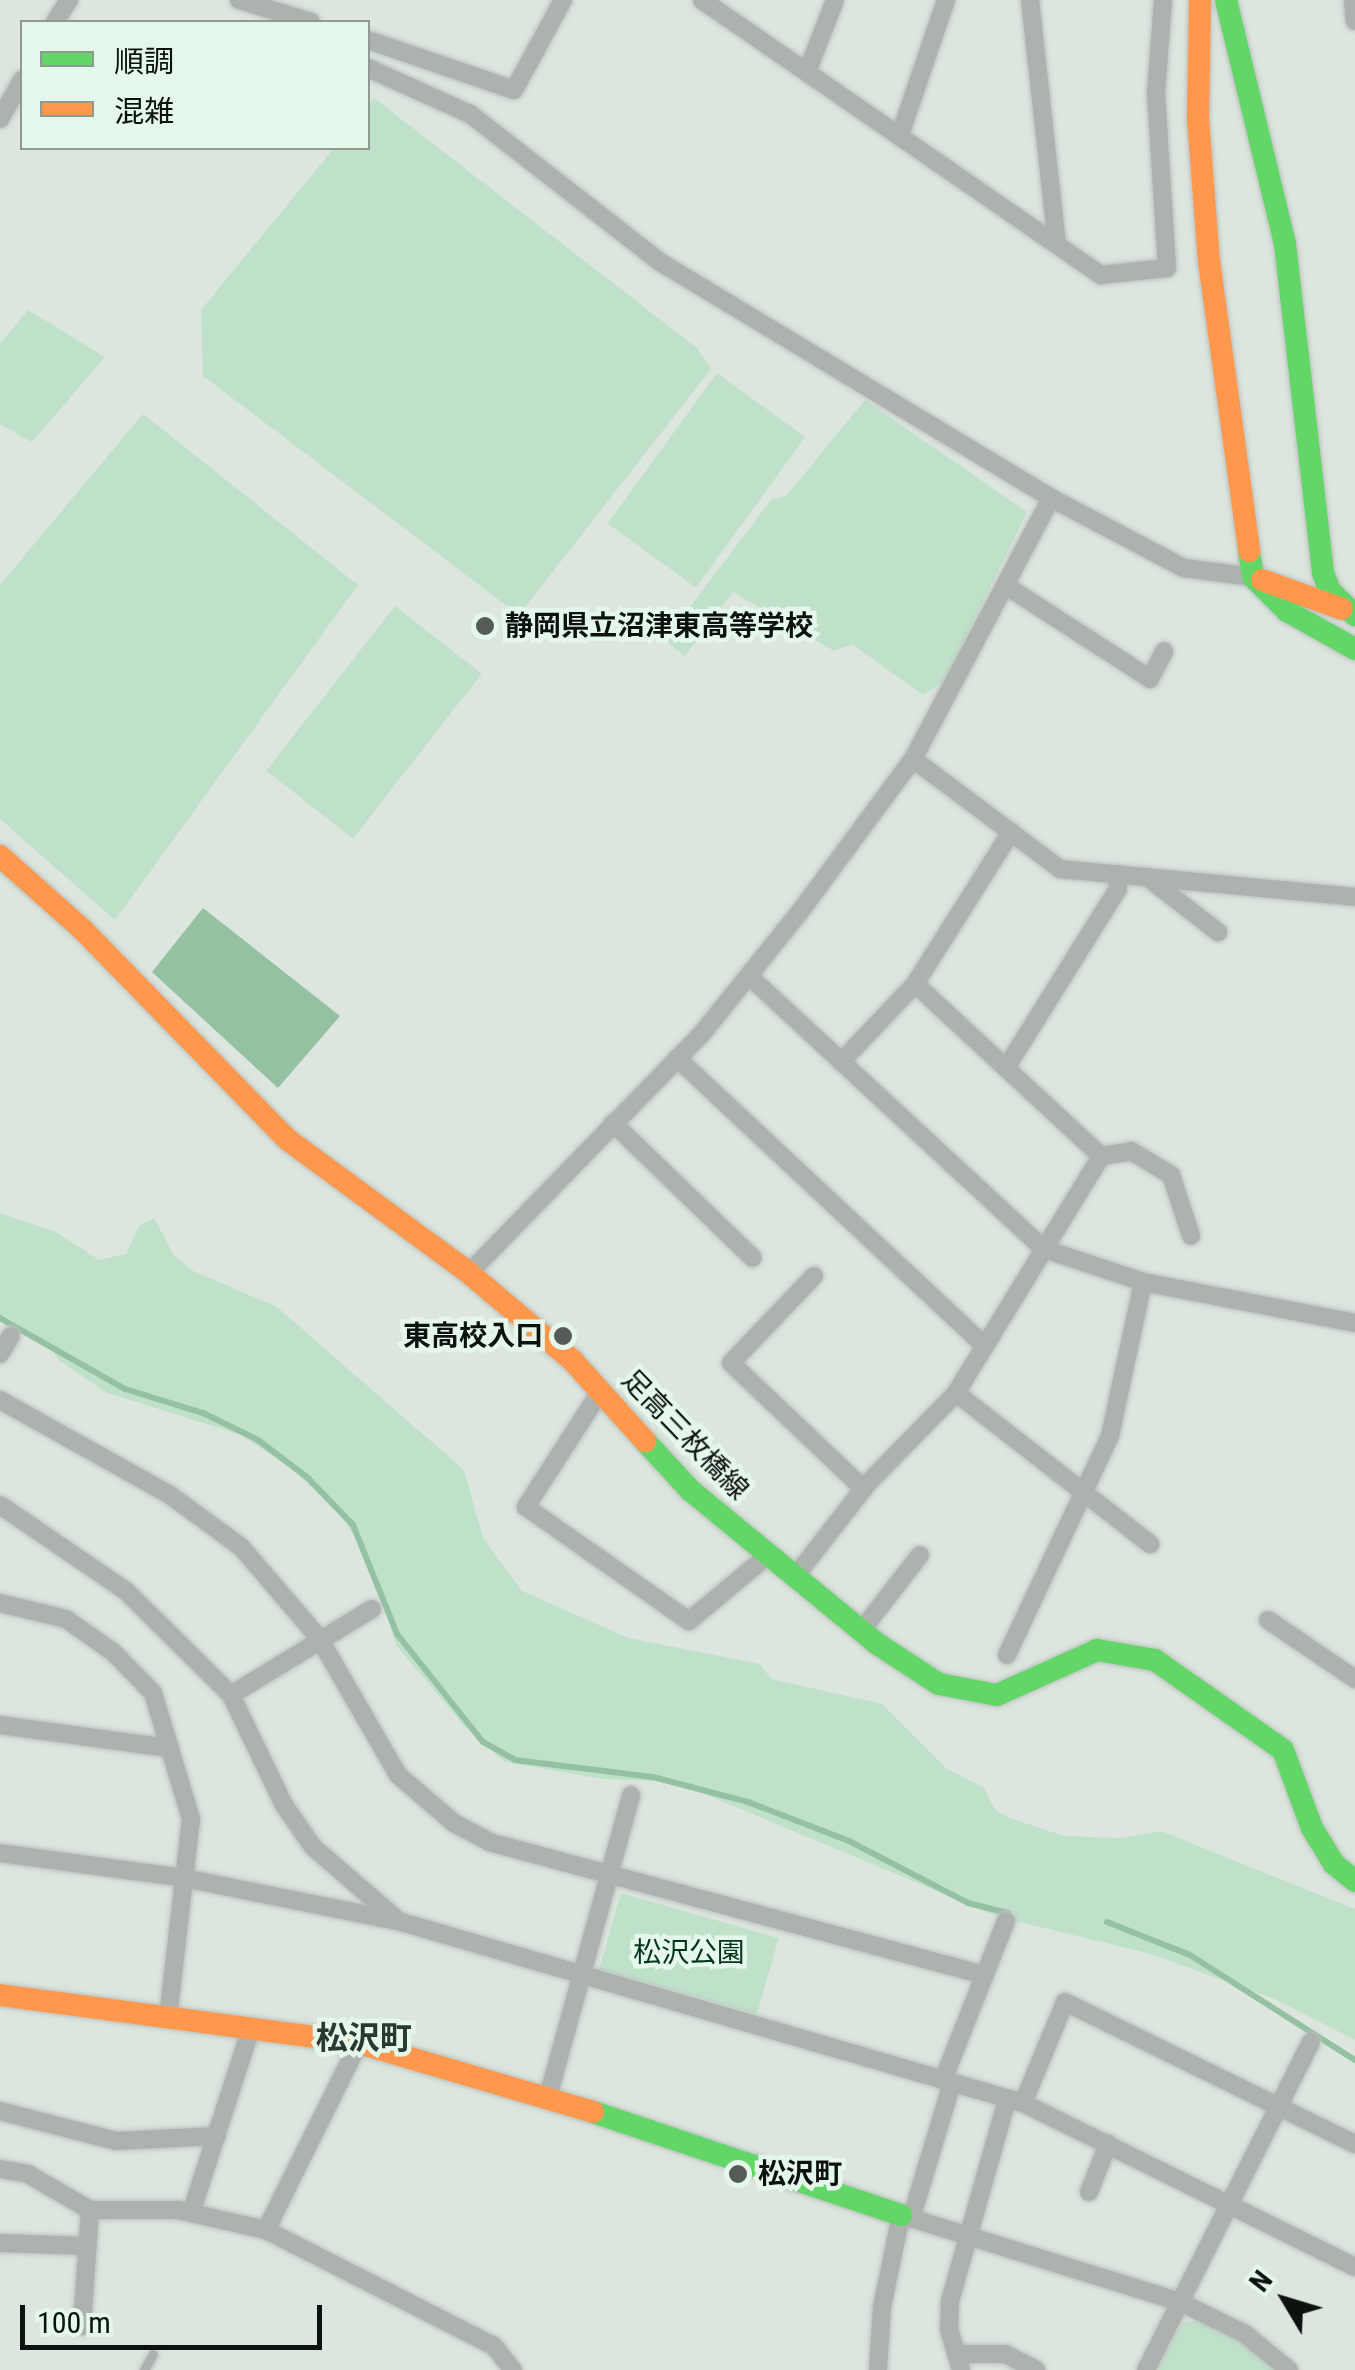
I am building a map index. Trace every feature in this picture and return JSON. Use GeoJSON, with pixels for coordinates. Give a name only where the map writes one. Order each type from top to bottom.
{"type":"FeatureCollection","features":[{"type":"Feature","properties":{"kind":"street"},"geometry":{"type":"LineString","coordinates":[[238,0],[271,20]]}},
{"type":"Feature","properties":{"kind":"street"},"geometry":{"type":"LineString","coordinates":[[238,0],[305,20]]}},
{"type":"Feature","properties":{"kind":"street"},"geometry":{"type":"LineString","coordinates":[[370,41],[514,90],[563,0]]}},
{"type":"Feature","properties":{"kind":"street"},"geometry":{"type":"LineString","coordinates":[[808,72],[835,0]]}},
{"type":"Feature","properties":{"kind":"street"},"geometry":{"type":"LineString","coordinates":[[900,135],[946,0]]}},
{"type":"Feature","properties":{"kind":"street"},"geometry":{"type":"LineString","coordinates":[[1030,0],[1057,243]]}},
{"type":"Feature","properties":{"kind":"street"},"geometry":{"type":"LineString","coordinates":[[704,1],[1101,275],[1167,268],[1156,93],[1163,0]]}},
{"type":"Feature","properties":{"kind":"street"},"geometry":{"type":"LineString","coordinates":[[1200,0],[1198,119],[1209,260],[1253,577],[1288,610],[1355,649]]}},
{"type":"Feature","properties":{"kind":"street"},"geometry":{"type":"LineString","coordinates":[[1226,0],[1285,244],[1323,573],[1330,591],[1352,613]]}},
{"type":"Feature","properties":{"kind":"street"},"geometry":{"type":"LineString","coordinates":[[1353,0],[1355,21]]}},
{"type":"Feature","properties":{"kind":"street"},"geometry":{"type":"LineString","coordinates":[[370,69],[470,114],[660,262],[1051,498],[1184,568],[1253,577],[1352,613]]}},
{"type":"Feature","properties":{"kind":"street"},"geometry":{"type":"LineString","coordinates":[[0,119],[20,84]]}},
{"type":"Feature","properties":{"kind":"street"},"geometry":{"type":"LineString","coordinates":[[469,1274],[678,1058],[748,976],[913,759],[1008,587],[1051,498]]}},
{"type":"Feature","properties":{"kind":"street"},"geometry":{"type":"LineString","coordinates":[[1008,587],[1150,679],[1164,651]]}},
{"type":"Feature","properties":{"kind":"street"},"geometry":{"type":"LineString","coordinates":[[913,759],[1060,869],[1355,897]]}},
{"type":"Feature","properties":{"kind":"street"},"geometry":{"type":"LineString","coordinates":[[842,1062],[915,984],[1011,832]]}},
{"type":"Feature","properties":{"kind":"street","name":"足高三枚橋線"},"geometry":{"type":"LineString","coordinates":[[0,856],[83,930],[288,1140],[469,1274],[600,1392],[690,1490],[861,1631],[940,1684],[980,1695],[997,1695],[1097,1650],[1155,1660],[1282,1750],[1312,1828],[1334,1864],[1355,1881]]}},
{"type":"Feature","properties":{"kind":"street"},"geometry":{"type":"LineString","coordinates":[[1006,1068],[1118,889],[1118,874]]}},
{"type":"Feature","properties":{"kind":"street"},"geometry":{"type":"LineString","coordinates":[[1147,876],[1218,932]]}},
{"type":"Feature","properties":{"kind":"street"},"geometry":{"type":"LineString","coordinates":[[748,976],[1044,1249],[1143,1282],[1355,1324]]}},
{"type":"Feature","properties":{"kind":"street"},"geometry":{"type":"LineString","coordinates":[[915,984],[1102,1156]]}},
{"type":"Feature","properties":{"kind":"street"},"geometry":{"type":"LineString","coordinates":[[678,1058],[985,1346]]}},
{"type":"Feature","properties":{"kind":"street"},"geometry":{"type":"LineString","coordinates":[[613,1123],[753,1258]]}},
{"type":"Feature","properties":{"kind":"street"},"geometry":{"type":"LineString","coordinates":[[794,1578],[864,1489],[956,1393],[1102,1156],[1131,1150],[1171,1175],[1191,1236]]}},
{"type":"Feature","properties":{"kind":"street"},"geometry":{"type":"LineString","coordinates":[[814,1276],[731,1363],[864,1489]]}},
{"type":"Feature","properties":{"kind":"street"},"geometry":{"type":"LineString","coordinates":[[1007,1655],[1110,1436],[1143,1282]]}},
{"type":"Feature","properties":{"kind":"street"},"geometry":{"type":"LineString","coordinates":[[0,1354],[11,1336]]}},
{"type":"Feature","properties":{"kind":"street"},"geometry":{"type":"LineString","coordinates":[[600,1392],[526,1508],[688,1622],[767,1556]]}},
{"type":"Feature","properties":{"kind":"street"},"geometry":{"type":"LineString","coordinates":[[956,1393],[1150,1544]]}},
{"type":"Feature","properties":{"kind":"street"},"geometry":{"type":"LineString","coordinates":[[0,1400],[209,1520],[241,1547],[319,1638],[386,1760],[424,1800],[489,1842],[984,1975]]}},
{"type":"Feature","properties":{"kind":"street"},"geometry":{"type":"LineString","coordinates":[[0,1505],[126,1591],[232,1696],[284,1805],[313,1847],[398,1921]]}},
{"type":"Feature","properties":{"kind":"street"},"geometry":{"type":"LineString","coordinates":[[861,1631],[920,1555]]}},
{"type":"Feature","properties":{"kind":"street"},"geometry":{"type":"LineString","coordinates":[[0,1603],[66,1619],[113,1652],[152,1693],[190,1819],[168,2017]]}},
{"type":"Feature","properties":{"kind":"street"},"geometry":{"type":"LineString","coordinates":[[232,1696],[319,1638],[372,1609]]}},
{"type":"Feature","properties":{"kind":"street"},"geometry":{"type":"LineString","coordinates":[[1268,1620],[1355,1679]]}},
{"type":"Feature","properties":{"kind":"street"},"geometry":{"type":"LineString","coordinates":[[0,1725],[169,1748]]}},
{"type":"Feature","properties":{"kind":"street"},"geometry":{"type":"LineString","coordinates":[[548,2097],[631,1795]]}},
{"type":"Feature","properties":{"kind":"street"},"geometry":{"type":"LineString","coordinates":[[0,1853],[184,1878],[398,1921],[1015,2101],[1355,2267]]}},
{"type":"Feature","properties":{"kind":"street"},"geometry":{"type":"LineString","coordinates":[[878,2370],[882,2307],[906,2217],[984,1975],[1006,1921]]}},
{"type":"Feature","properties":{"kind":"street"},"geometry":{"type":"LineString","coordinates":[[0,1995],[359,2042],[548,2097],[964,2238],[1180,2302],[1244,2334],[1288,2370]]}},
{"type":"Feature","properties":{"kind":"street"},"geometry":{"type":"LineString","coordinates":[[1036,2370],[1005,2354],[958,2362],[950,2301],[964,2238],[1015,2101],[1065,2002],[1355,2144]]}},
{"type":"Feature","properties":{"kind":"street"},"geometry":{"type":"LineString","coordinates":[[192,2213],[251,2028]]}},
{"type":"Feature","properties":{"kind":"street"},"geometry":{"type":"LineString","coordinates":[[266,2230],[359,2042]]}},
{"type":"Feature","properties":{"kind":"street"},"geometry":{"type":"LineString","coordinates":[[1146,2370],[1311,2042]]}},
{"type":"Feature","properties":{"kind":"street"},"geometry":{"type":"LineString","coordinates":[[0,2110],[116,2141],[217,2136]]}},
{"type":"Feature","properties":{"kind":"street"},"geometry":{"type":"LineString","coordinates":[[1089,2192],[1108,2144]]}},
{"type":"Feature","properties":{"kind":"street"},"geometry":{"type":"LineString","coordinates":[[0,2169],[28,2174],[90,2210],[192,2213],[266,2230],[494,2346],[513,2370]]}},
{"type":"Feature","properties":{"kind":"street"},"geometry":{"type":"LineString","coordinates":[[82,2326],[90,2210]]}},
{"type":"Feature","properties":{"kind":"street"},"geometry":{"type":"LineString","coordinates":[[0,2243],[88,2246]]}},
{"type":"Feature","properties":{"kind":"lane"},"geometry":{"type":"LineString","coordinates":[[144,2370],[153,2354]]}},
{"type":"Feature","properties":{"kind":"green space"},"geometry":{"type":"Polygon","coordinates":[[[374,98],[697,348],[711,369],[519,615],[203,376],[201,310],[332,150],[370,150],[370,103],[374,98]]]}},
{"type":"Feature","properties":{"kind":"green space"},"geometry":{"type":"Polygon","coordinates":[[[28,310],[105,357],[32,442],[0,424],[0,344],[28,310]]]}},
{"type":"Feature","properties":{"kind":"green space"},"geometry":{"type":"Polygon","coordinates":[[[717,373],[805,437],[696,588],[608,523],[717,373]]]}},
{"type":"Feature","properties":{"kind":"green space"},"geometry":{"type":"Polygon","coordinates":[[[865,400],[1027,512],[944,681],[923,695],[852,644],[834,651],[733,592],[685,656],[665,640],[771,500],[786,496],[865,400]]]}},
{"type":"Feature","properties":{"kind":"green space"},"geometry":{"type":"Polygon","coordinates":[[[143,414],[358,585],[115,920],[0,819],[0,585],[143,414]]]}},
{"type":"Feature","properties":{"kind":"green space"},"geometry":{"type":"Polygon","coordinates":[[[395,606],[482,674],[353,838],[266,771],[395,606]]]}},
{"type":"Feature","properties":{"kind":"green space"},"geometry":{"type":"Polygon","coordinates":[[[0,1213],[56,1232],[99,1260],[126,1254],[139,1226],[154,1218],[173,1254],[191,1270],[277,1307],[464,1470],[483,1538],[522,1591],[628,1638],[760,1664],[771,1679],[882,1704],[946,1768],[984,1788],[995,1810],[1007,1817],[1064,1836],[1120,1838],[1161,1831],[1355,1909],[1355,2040],[1275,1999],[1151,1954],[996,1916],[676,1782],[603,1779],[505,1762],[466,1728],[396,1645],[373,1566],[342,1517],[291,1468],[241,1435],[105,1392],[59,1360],[45,1340],[0,1320],[0,1213]]]}},
{"type":"Feature","properties":{"kind":"green space","name":"松沢公園"},"geometry":{"type":"Polygon","coordinates":[[[621,1893],[779,1938],[757,2014],[599,1969],[621,1893]]]}},
{"type":"Feature","properties":{"kind":"green space"},"geometry":{"type":"Polygon","coordinates":[[[1198,2320],[1242,2341],[1277,2370],[1158,2370],[1182,2323],[1198,2320]]]}},
{"type":"Feature","properties":{"kind":"shaded area"},"geometry":{"type":"Polygon","coordinates":[[[203,908],[340,1016],[278,1088],[152,972],[203,908]]]}},
{"type":"Feature","properties":{"kind":"waterway"},"geometry":{"type":"LineString","coordinates":[[0,1318],[125,1389],[203,1413],[258,1440],[308,1478],[353,1525],[397,1634],[483,1742],[515,1760],[653,1777],[748,1802],[849,1841],[968,1903],[1008,1913]]}},
{"type":"Feature","properties":{"kind":"waterway"},"geometry":{"type":"LineString","coordinates":[[1107,1922],[1190,1955],[1355,2060]]}},
{"type":"Feature","properties":{"kind":"traffic: fast"},"geometry":{"type":"LineString","coordinates":[[1226,0],[1285,244],[1323,573],[1330,591],[1355,615]]}},
{"type":"Feature","properties":{"kind":"traffic: fast"},"geometry":{"type":"LineString","coordinates":[[1249,551],[1253,577],[1287,611],[1355,649]]}},
{"type":"Feature","properties":{"kind":"traffic: fast"},"geometry":{"type":"LineString","coordinates":[[645,1441],[690,1490],[876,1643],[939,1684],[997,1695],[1097,1650],[1155,1660],[1283,1750],[1312,1828],[1334,1864],[1355,1881]]}},
{"type":"Feature","properties":{"kind":"traffic: fast"},"geometry":{"type":"LineString","coordinates":[[593,2112],[901,2215]]}},
{"type":"Feature","properties":{"kind":"traffic: slow"},"geometry":{"type":"LineString","coordinates":[[1200,0],[1198,119],[1209,261],[1249,551]]}},
{"type":"Feature","properties":{"kind":"traffic: slow"},"geometry":{"type":"LineString","coordinates":[[1262,580],[1342,609]]}},
{"type":"Feature","properties":{"kind":"traffic: slow"},"geometry":{"type":"LineString","coordinates":[[0,856],[83,930],[288,1140],[469,1273],[573,1361],[645,1441]]}},
{"type":"Feature","properties":{"kind":"traffic: slow"},"geometry":{"type":"LineString","coordinates":[[0,1995],[359,2043],[593,2112]]}},
{"type":"Feature","properties":{"kind":"place","name":"静岡県立沼津東高等学校"},"geometry":{"type":"Point","coordinates":[485,626]}},
{"type":"Feature","properties":{"kind":"place","name":"東高校入口"},"geometry":{"type":"Point","coordinates":[563,1336]}},
{"type":"Feature","properties":{"kind":"place","name":"松沢町"},"geometry":{"type":"Point","coordinates":[738,2174]}},
{"type":"Feature","properties":{"kind":"district","name":"松沢町"},"geometry":{"type":"Point","coordinates":[364,2038]}}]}
